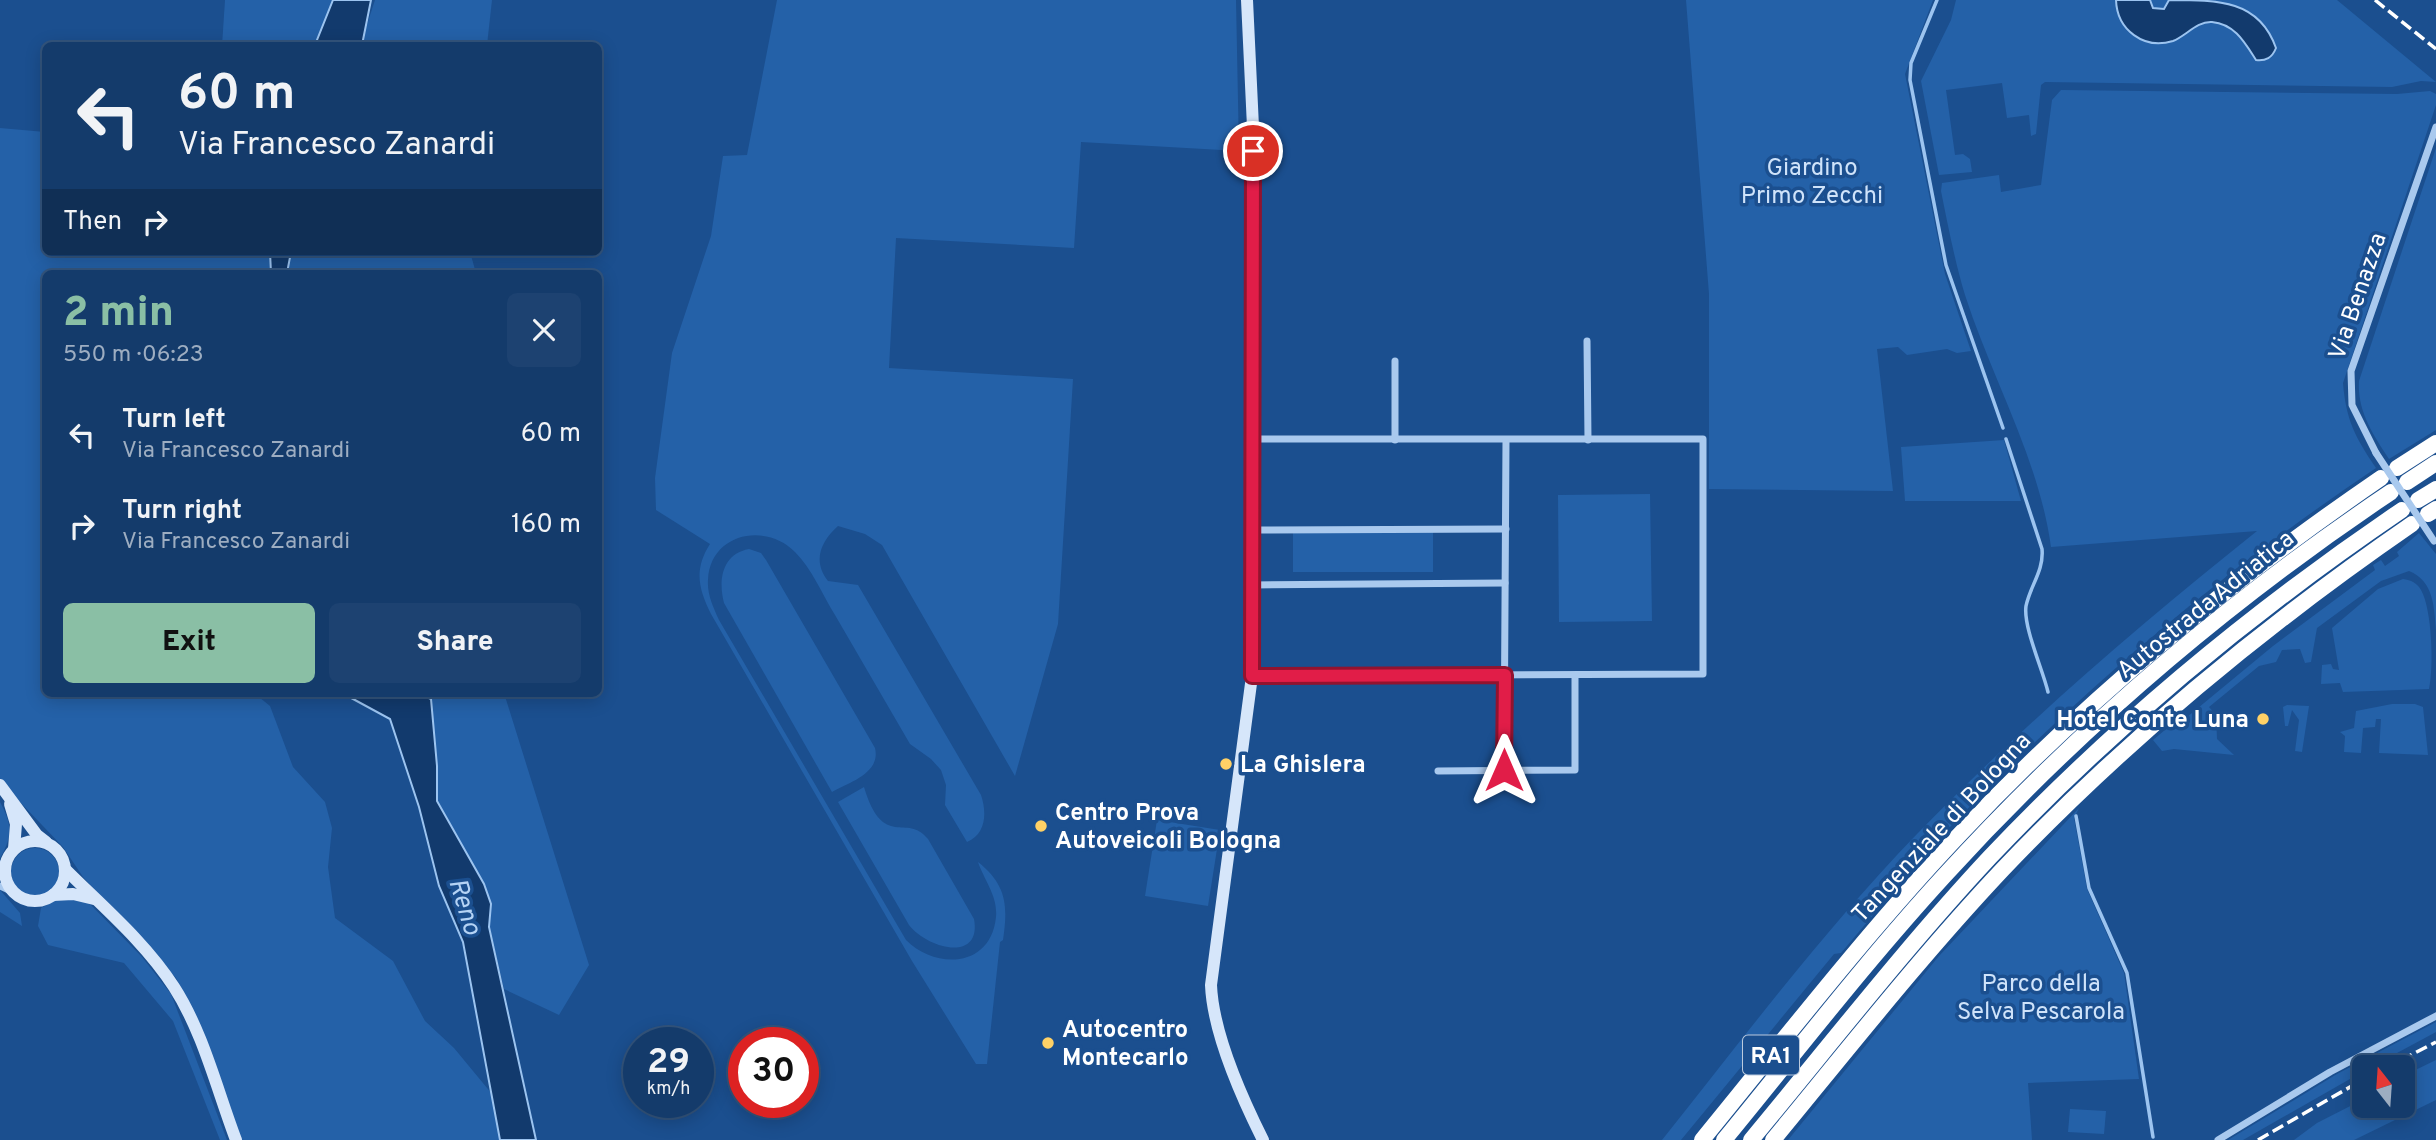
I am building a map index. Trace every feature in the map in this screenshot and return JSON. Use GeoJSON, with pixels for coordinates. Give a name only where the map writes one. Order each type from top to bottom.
{"type":"FeatureCollection","features":[{"type":"Feature","properties":{"kind":"highway"},"geometry":{"type":"LineString","coordinates":[[2397,468],[2436,443]]}},
{"type":"Feature","properties":{"kind":"highway"},"geometry":{"type":"LineString","coordinates":[[2407,482],[2436,463]]}},
{"type":"Feature","properties":{"kind":"highway","name":"Tangenziale di Bologna"},"geometry":{"type":"LineString","coordinates":[[1702,1140],[1898,903],[2030,763],[2206,607],[2381,478]]}},
{"type":"Feature","properties":{"kind":"highway"},"geometry":{"type":"LineString","coordinates":[[2418,500],[2436,489]]}},
{"type":"Feature","properties":{"kind":"highway","name":"Autostrada Adriatica"},"geometry":{"type":"LineString","coordinates":[[1724,1140],[1909,915],[2038,779],[2110,710],[2225,612],[2390,492]]}},
{"type":"Feature","properties":{"kind":"highway","name":"Autostrada Adriatica"},"geometry":{"type":"LineString","coordinates":[[1751,1140],[1931,923],[1990,858],[2085,764],[2241,627],[2407,517],[2165,713],[2071,800],[1946,932],[1773,1140]]}},
{"type":"Feature","properties":{"kind":"street"},"geometry":{"type":"LineString","coordinates":[[1247,0],[1252,127],[1252,676],[1211,985],[1215,1017],[1222,1039],[1261,1138]]}},
{"type":"Feature","properties":{"kind":"street","name":"Via Benazza"},"geometry":{"type":"LineString","coordinates":[[2435,542],[2376,453],[2351,405],[2351,372],[2436,127]]}},
{"type":"Feature","properties":{"kind":"street"},"geometry":{"type":"LineString","coordinates":[[1587,341],[1588,440]]}},
{"type":"Feature","properties":{"kind":"street"},"geometry":{"type":"LineString","coordinates":[[1395,361],[1395,440]]}},
{"type":"Feature","properties":{"kind":"street"},"geometry":{"type":"LineString","coordinates":[[1252,439],[1703,439],[1703,674],[1252,676]]}},
{"type":"Feature","properties":{"kind":"street"},"geometry":{"type":"LineString","coordinates":[[1504,770],[1506,440]]}},
{"type":"Feature","properties":{"kind":"street"},"geometry":{"type":"LineString","coordinates":[[1252,530],[1506,529]]}},
{"type":"Feature","properties":{"kind":"street"},"geometry":{"type":"LineString","coordinates":[[1253,585],[1505,583]]}},
{"type":"Feature","properties":{"kind":"street"},"geometry":{"type":"LineString","coordinates":[[1438,771],[1575,770],[1575,675]]}},
{"type":"Feature","properties":{"kind":"street"},"geometry":{"type":"LineString","coordinates":[[0,787],[37,835],[60,855],[65,869],[130,933],[174,987],[196,1034],[236,1140]]}},
{"type":"Feature","properties":{"kind":"street"},"geometry":{"type":"LineString","coordinates":[[0,787],[14,814],[12,852],[5,870],[13,892]]}},
{"type":"Feature","properties":{"kind":"street"},"geometry":{"type":"LineString","coordinates":[[0,867],[12,852],[31,841],[49,845]]}},
{"type":"Feature","properties":{"kind":"street"},"geometry":{"type":"LineString","coordinates":[[53,895],[62,884],[65,869]]}},
{"type":"Feature","properties":{"kind":"street"},"geometry":{"type":"LineString","coordinates":[[0,886],[29,901],[72,894],[98,901]]}},
{"type":"Feature","properties":{"kind":"street"},"geometry":{"type":"LineString","coordinates":[[2218,1140],[2330,1072],[2436,1016]]}},
{"type":"Feature","properties":{"kind":"green space"},"geometry":{"type":"Polygon","coordinates":[[[225,0],[333,0],[316,42],[222,42],[225,0]]]}},
{"type":"Feature","properties":{"kind":"green space"},"geometry":{"type":"Polygon","coordinates":[[[375,0],[492,0],[487,42],[361,42],[375,0]]]}},
{"type":"Feature","properties":{"kind":"green space"},"geometry":{"type":"Polygon","coordinates":[[[777,0],[1236,0],[1239,151],[1081,142],[1074,248],[896,238],[889,368],[1073,379],[1058,624],[1015,776],[882,545],[865,534],[838,526],[827,538],[821,552],[820,566],[828,581],[858,585],[981,795],[984,816],[978,834],[967,842],[945,805],[946,785],[941,770],[910,744],[812,574],[795,552],[769,537],[741,537],[718,552],[711,564],[708,590],[719,620],[906,940],[918,950],[932,956],[960,959],[973,955],[984,946],[992,934],[996,917],[993,895],[978,862],[1000,888],[1005,906],[1005,928],[1003,940],[1000,942],[987,1064],[976,1064],[912,961],[711,614],[703,596],[700,579],[702,562],[710,544],[656,510],[655,478],[672,353],[711,236],[723,156],[747,155],[777,0]]]}},
{"type":"Feature","properties":{"kind":"green space","name":"Giardino Primo Zecchi"},"geometry":{"type":"Polygon","coordinates":[[[1686,0],[1933,0],[1905,74],[1945,274],[1971,351],[1957,353],[1947,349],[1907,355],[1898,347],[1877,349],[1893,491],[1709,489],[1709,294],[1686,0]]]}},
{"type":"Feature","properties":{"kind":"green space"},"geometry":{"type":"Polygon","coordinates":[[[1956,0],[2337,0],[2436,82],[2421,81],[2392,87],[2045,82],[2041,85],[2036,134],[2031,136],[2029,115],[2007,118],[2002,83],[1946,90],[1955,155],[1963,154],[1970,159],[1972,172],[1939,175],[1921,81],[1951,20],[1956,0]]]}},
{"type":"Feature","properties":{"kind":"green space"},"geometry":{"type":"Polygon","coordinates":[[[2061,90],[2397,94],[2430,91],[2436,94],[2436,105],[2343,383],[2346,408],[2353,428],[2376,468],[2262,549],[2207,592],[2048,729],[1949,828],[1941,830],[1904,868],[1901,882],[1841,953],[1834,954],[1681,1140],[1662,1140],[1818,945],[1917,834],[1998,754],[2082,677],[2257,531],[2051,547],[2045,514],[2026,451],[1965,295],[1941,191],[1942,183],[1999,175],[2001,192],[2041,185],[2052,100],[2061,90]]]}},
{"type":"Feature","properties":{"kind":"green space"},"geometry":{"type":"Polygon","coordinates":[[[0,128],[42,132],[42,256],[270,256],[271,270],[42,270],[42,697],[259,697],[270,706],[293,767],[325,802],[332,828],[328,867],[335,918],[393,961],[425,1021],[454,1048],[492,1094],[500,1140],[241,1140],[199,1026],[176,978],[83,877],[63,847],[0,781],[0,128]]]}},
{"type":"Feature","properties":{"kind":"green space"},"geometry":{"type":"Polygon","coordinates":[[[2436,148],[2436,430],[2389,459],[2363,413],[2359,381],[2436,148]]]}},
{"type":"Feature","properties":{"kind":"green space"},"geometry":{"type":"Polygon","coordinates":[[[290,256],[471,256],[475,270],[288,270],[290,256]]]}},
{"type":"Feature","properties":{"kind":"green space"},"geometry":{"type":"Polygon","coordinates":[[[2004,440],[2021,501],[1905,501],[1901,447],[2004,440]]]}},
{"type":"Feature","properties":{"kind":"green space"},"geometry":{"type":"Polygon","coordinates":[[[1650,494],[1652,621],[1559,622],[1558,495],[1650,494]]]}},
{"type":"Feature","properties":{"kind":"green space"},"geometry":{"type":"Polygon","coordinates":[[[1293,532],[1433,532],[1433,572],[1293,572],[1293,532]]]}},
{"type":"Feature","properties":{"kind":"green space"},"geometry":{"type":"Polygon","coordinates":[[[2419,533],[2436,554],[2436,630],[2431,596],[2417,575],[2409,571],[2381,581],[2317,628],[2311,662],[2305,663],[2300,649],[2282,650],[2276,662],[2259,666],[2209,707],[2216,715],[2217,739],[2234,755],[2174,749],[2162,751],[2153,740],[2172,724],[2175,727],[2273,646],[2375,570],[2373,565],[2381,560],[2385,566],[2399,556],[2397,552],[2419,533]]]}},
{"type":"Feature","properties":{"kind":"green space"},"geometry":{"type":"Polygon","coordinates":[[[749,549],[761,553],[766,560],[875,748],[876,757],[869,770],[832,792],[724,603],[724,569],[733,556],[749,549]]]}},
{"type":"Feature","properties":{"kind":"green space"},"geometry":{"type":"Polygon","coordinates":[[[2403,579],[2414,582],[2419,588],[2428,610],[2432,653],[2429,689],[2343,692],[2340,683],[2321,684],[2322,665],[2331,664],[2333,669],[2339,670],[2332,628],[2378,589],[2403,579]]]}},
{"type":"Feature","properties":{"kind":"green space"},"geometry":{"type":"Polygon","coordinates":[[[427,697],[505,697],[589,965],[559,1015],[504,989],[489,927],[491,904],[484,884],[437,801],[431,699],[427,697]]]}},
{"type":"Feature","properties":{"kind":"green space"},"geometry":{"type":"Polygon","coordinates":[[[2392,704],[2415,704],[2423,707],[2428,755],[2379,753],[2381,719],[2376,719],[2375,727],[2363,728],[2361,753],[2344,752],[2345,736],[2340,732],[2354,728],[2356,711],[2392,704]]]}},
{"type":"Feature","properties":{"kind":"green space"},"geometry":{"type":"Polygon","coordinates":[[[2309,706],[2302,752],[2295,751],[2299,720],[2292,710],[2288,726],[2285,726],[2283,707],[2309,706]]]}},
{"type":"Feature","properties":{"kind":"green space"},"geometry":{"type":"Polygon","coordinates":[[[864,787],[871,807],[879,818],[895,827],[912,828],[928,839],[974,919],[974,933],[970,942],[952,947],[940,945],[918,934],[909,925],[838,802],[864,787]]]}},
{"type":"Feature","properties":{"kind":"green space"},"geometry":{"type":"Polygon","coordinates":[[[0,802],[9,824],[9,836],[0,858],[0,802]]]}},
{"type":"Feature","properties":{"kind":"green space","name":"Parco della Selva Pescarola"},"geometry":{"type":"Polygon","coordinates":[[[2079,808],[2074,818],[2087,889],[2124,973],[2139,1079],[2028,1083],[2032,1140],[1788,1140],[1939,956],[2079,808]]]}},
{"type":"Feature","properties":{"kind":"green space"},"geometry":{"type":"Polygon","coordinates":[[[1157,820],[1220,830],[1208,906],[1145,896],[1157,820]]]}},
{"type":"Feature","properties":{"kind":"green space"},"geometry":{"type":"Polygon","coordinates":[[[35,848],[52,855],[59,872],[52,889],[35,896],[18,889],[11,872],[18,855],[35,848]]]}},
{"type":"Feature","properties":{"kind":"green space"},"geometry":{"type":"Polygon","coordinates":[[[0,890],[20,913],[22,926],[0,912],[0,890]]]}},
{"type":"Feature","properties":{"kind":"green space"},"geometry":{"type":"Polygon","coordinates":[[[60,898],[89,903],[142,957],[171,994],[227,1140],[220,1140],[173,1021],[124,963],[48,945],[38,926],[41,908],[60,898]]]}},
{"type":"Feature","properties":{"kind":"green space"},"geometry":{"type":"Polygon","coordinates":[[[2436,1022],[2436,1032],[2393,1055],[2373,1055],[2436,1022]]]}},
{"type":"Feature","properties":{"kind":"green space"},"geometry":{"type":"Polygon","coordinates":[[[2436,1060],[2436,1100],[2415,1110],[2415,1070],[2436,1060]]]}},
{"type":"Feature","properties":{"kind":"green space"},"geometry":{"type":"Polygon","coordinates":[[[2352,1066],[2352,1078],[2243,1140],[2228,1140],[2352,1066]]]}},
{"type":"Feature","properties":{"kind":"green space"},"geometry":{"type":"Polygon","coordinates":[[[2352,1105],[2352,1118],[2399,1118],[2354,1140],[2294,1140],[2317,1123],[2352,1105]]]}},
{"type":"Feature","properties":{"kind":"green space"},"geometry":{"type":"Polygon","coordinates":[[[2070,1109],[2106,1111],[2104,1134],[2068,1132],[2070,1109]]]}},
{"type":"Feature","properties":{"kind":"water"},"geometry":{"type":"Polygon","coordinates":[[[333,0],[371,0],[363,42],[316,42],[333,0]]]}},
{"type":"Feature","properties":{"kind":"water"},"geometry":{"type":"Polygon","coordinates":[[[2116,0],[2150,0],[2153,8],[2164,9],[2169,0],[2204,1],[2235,6],[2259,20],[2269,32],[2276,48],[2268,58],[2256,60],[2233,30],[2212,22],[2201,24],[2173,41],[2152,43],[2142,40],[2127,29],[2121,20],[2116,0]]]}},
{"type":"Feature","properties":{"kind":"water"},"geometry":{"type":"Polygon","coordinates":[[[270,256],[290,256],[288,270],[271,270],[270,256]]]}},
{"type":"Feature","properties":{"kind":"water","name":"Reno"},"geometry":{"type":"Polygon","coordinates":[[[349,697],[431,699],[437,801],[484,884],[491,904],[489,927],[536,1140],[500,1140],[463,942],[439,886],[419,807],[390,719],[349,697]]]}},
{"type":"Feature","properties":{"kind":"waterway"},"geometry":{"type":"LineString","coordinates":[[1937,0],[1911,63],[1910,80],[1946,265],[2003,428]]}},
{"type":"Feature","properties":{"kind":"waterway"},"geometry":{"type":"LineString","coordinates":[[2006,439],[2042,549],[2041,564],[2028,599],[2026,615],[2030,637],[2048,692]]}},
{"type":"Feature","properties":{"kind":"waterway"},"geometry":{"type":"LineString","coordinates":[[2076,816],[2089,888],[2127,973],[2153,1137]]}},
{"type":"Feature","properties":{"kind":"railway"},"geometry":{"type":"LineString","coordinates":[[2375,0],[2436,49]]}},
{"type":"Feature","properties":{"kind":"railway"},"geometry":{"type":"LineString","coordinates":[[2411,1055],[2436,1042]]}},
{"type":"Feature","properties":{"kind":"railway"},"geometry":{"type":"LineString","coordinates":[[2258,1140],[2352,1086]]}},
{"type":"Feature","properties":{"kind":"place","name":"Hotel Conte Luna"},"geometry":{"type":"Point","coordinates":[2263,719]}},
{"type":"Feature","properties":{"kind":"place","name":"La Ghislera"},"geometry":{"type":"Point","coordinates":[1226,764]}},
{"type":"Feature","properties":{"kind":"place","name":"Centro Prova Autoveicoli Bologna"},"geometry":{"type":"Point","coordinates":[1041,826]}},
{"type":"Feature","properties":{"kind":"place","name":"Autocentro Montecarlo"},"geometry":{"type":"Point","coordinates":[1048,1043]}},
{"type":"Feature","properties":{"kind":"route"},"geometry":{"type":"LineString","coordinates":[[1253,151],[1252,676],[1505,675],[1504,770]]}}]}
